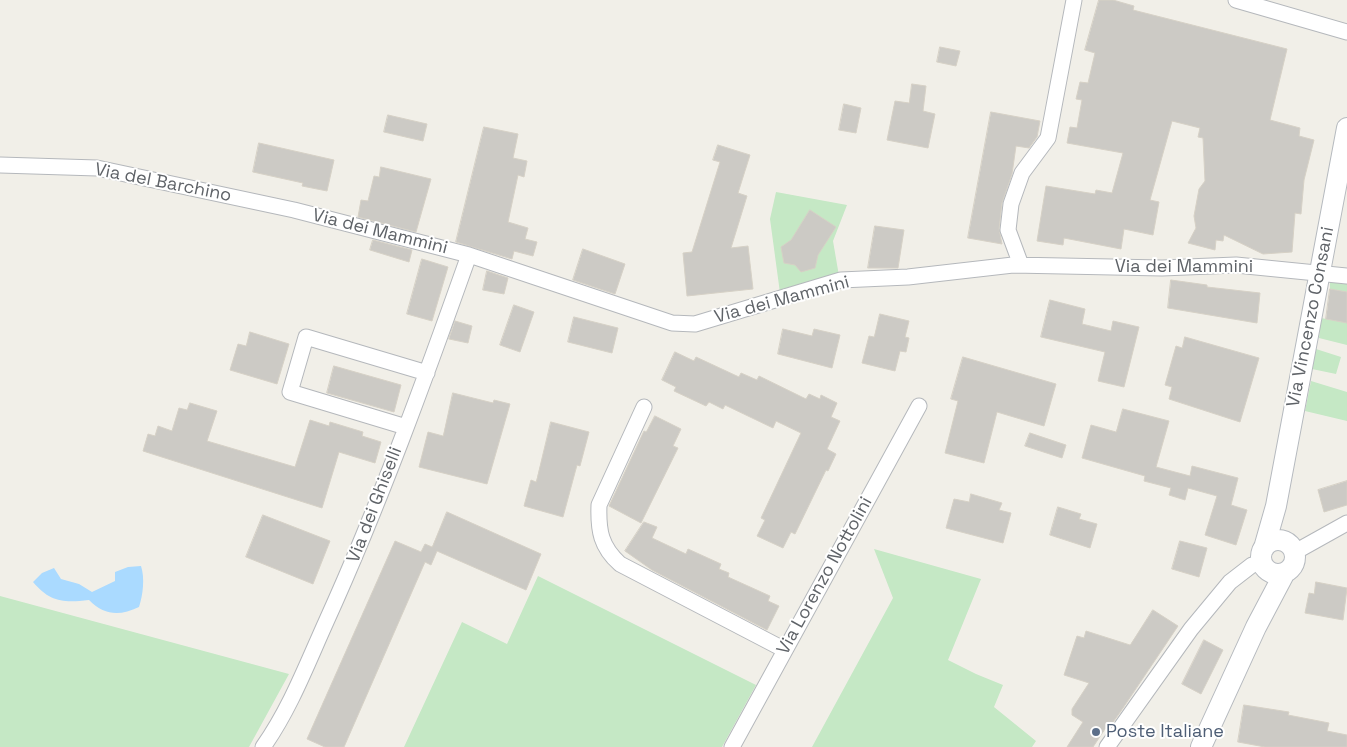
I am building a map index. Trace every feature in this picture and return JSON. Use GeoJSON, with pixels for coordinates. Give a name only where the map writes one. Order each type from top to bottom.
{"type":"FeatureCollection","features":[{"type":"Feature","properties":{"kind":"street"},"geometry":{"type":"LineString","coordinates":[[1021,265],[1008,230],[1011,204],[1022,173],[1048,138],[1074,0]]}},
{"type":"Feature","properties":{"kind":"street"},"geometry":{"type":"LineString","coordinates":[[1236,0],[1347,32]]}},
{"type":"Feature","properties":{"kind":"street","name":"Via Vincenzo Consani"},"geometry":{"type":"LineString","coordinates":[[1270,564],[1276,506],[1347,128]]}},
{"type":"Feature","properties":{"kind":"street","name":"Via del Barchino"},"geometry":{"type":"LineString","coordinates":[[0,165],[97,168],[294,210]]}},
{"type":"Feature","properties":{"kind":"street","name":"Via dei Mammini"},"geometry":{"type":"LineString","coordinates":[[294,210],[469,255],[646,316],[672,323],[695,324],[841,280],[908,277],[1021,265],[1162,268],[1236,265],[1347,276]]}},
{"type":"Feature","properties":{"kind":"street","name":"Via dei Ghiselli"},"geometry":{"type":"LineString","coordinates":[[263,747],[288,705],[348,574],[427,373],[469,255]]}},
{"type":"Feature","properties":{"kind":"street"},"geometry":{"type":"LineString","coordinates":[[406,427],[290,392],[306,337],[427,373]]}},
{"type":"Feature","properties":{"kind":"street","name":"Via Lorenzo Nottolini"},"geometry":{"type":"LineString","coordinates":[[732,747],[919,406]]}},
{"type":"Feature","properties":{"kind":"street"},"geometry":{"type":"LineString","coordinates":[[644,407],[598,505],[598,523],[608,553],[620,564],[785,650]]}},
{"type":"Feature","properties":{"kind":"street","name":"Via Vincenzo Consani"},"geometry":{"type":"LineString","coordinates":[[1276,506],[1279,525],[1290,547]]}},
{"type":"Feature","properties":{"kind":"street"},"geometry":{"type":"LineString","coordinates":[[1201,747],[1266,608],[1272,541],[1290,547],[1325,534],[1347,523]]}},
{"type":"Feature","properties":{"kind":"street"},"geometry":{"type":"LineString","coordinates":[[1107,747],[1191,629],[1230,582],[1252,565],[1270,564],[1292,567],[1290,547]]}},
{"type":"Feature","properties":{"kind":"green space"},"geometry":{"type":"Polygon","coordinates":[[[776,192],[847,205],[833,241],[839,276],[780,293],[770,219],[776,192]]]}},
{"type":"Feature","properties":{"kind":"green space"},"geometry":{"type":"Polygon","coordinates":[[[1330,279],[1347,282],[1347,292],[1330,289],[1330,279]]]}},
{"type":"Feature","properties":{"kind":"green space"},"geometry":{"type":"Polygon","coordinates":[[[1321,318],[1347,323],[1347,345],[1319,338],[1321,318]]]}},
{"type":"Feature","properties":{"kind":"green space"},"geometry":{"type":"Polygon","coordinates":[[[1316,349],[1341,357],[1336,374],[1312,369],[1316,349]]]}},
{"type":"Feature","properties":{"kind":"green space"},"geometry":{"type":"Polygon","coordinates":[[[1311,381],[1347,392],[1347,421],[1305,411],[1311,381]]]}},
{"type":"Feature","properties":{"kind":"green space"},"geometry":{"type":"Polygon","coordinates":[[[874,549],[981,579],[948,660],[1003,685],[994,707],[1036,741],[1032,747],[812,747],[893,598],[874,549]]]}},
{"type":"Feature","properties":{"kind":"green space"},"geometry":{"type":"Polygon","coordinates":[[[538,576],[756,685],[722,747],[404,747],[462,622],[507,644],[538,576]]]}},
{"type":"Feature","properties":{"kind":"green space"},"geometry":{"type":"Polygon","coordinates":[[[0,596],[289,674],[249,747],[0,747],[0,596]]]}},
{"type":"Feature","properties":{"kind":"water"},"geometry":{"type":"Polygon","coordinates":[[[141,566],[143,586],[139,607],[119,613],[107,612],[89,600],[58,600],[45,594],[33,582],[42,573],[54,568],[61,579],[79,584],[92,592],[115,581],[115,572],[128,567],[141,566]]]}},
{"type":"Feature","properties":{"kind":"building"},"geometry":{"type":"Polygon","coordinates":[[[1099,0],[1113,0],[1134,6],[1133,10],[1287,49],[1270,120],[1300,128],[1299,136],[1314,140],[1304,180],[1301,214],[1295,213],[1292,252],[1263,254],[1224,235],[1223,241],[1216,240],[1215,250],[1188,243],[1196,228],[1194,216],[1199,189],[1205,181],[1203,138],[1198,137],[1200,128],[1172,121],[1150,200],[1159,202],[1153,235],[1124,229],[1121,249],[1064,238],[1063,245],[1037,241],[1046,186],[1095,194],[1096,190],[1112,193],[1123,153],[1067,143],[1070,127],[1077,128],[1082,100],[1076,99],[1080,82],[1088,83],[1095,53],[1085,50],[1099,0]]]}},
{"type":"Feature","properties":{"kind":"building"},"geometry":{"type":"Polygon","coordinates":[[[940,47],[960,51],[956,66],[937,62],[940,47]]]}},
{"type":"Feature","properties":{"kind":"building"},"geometry":{"type":"Polygon","coordinates":[[[912,84],[926,86],[923,111],[935,114],[928,148],[887,140],[895,101],[909,103],[912,84]]]}},
{"type":"Feature","properties":{"kind":"building"},"geometry":{"type":"Polygon","coordinates":[[[844,104],[861,108],[856,133],[839,130],[844,104]]]}},
{"type":"Feature","properties":{"kind":"building"},"geometry":{"type":"Polygon","coordinates":[[[991,112],[1040,121],[1037,137],[1029,148],[1016,146],[1012,174],[1002,203],[999,229],[1002,244],[968,238],[991,112]]]}},
{"type":"Feature","properties":{"kind":"building"},"geometry":{"type":"Polygon","coordinates":[[[388,115],[427,124],[423,141],[384,132],[388,115]]]}},
{"type":"Feature","properties":{"kind":"building"},"geometry":{"type":"Polygon","coordinates":[[[484,127],[518,134],[513,158],[527,161],[524,177],[518,175],[508,222],[528,228],[525,239],[537,242],[533,256],[514,251],[512,259],[456,242],[484,127]]]}},
{"type":"Feature","properties":{"kind":"building"},"geometry":{"type":"Polygon","coordinates":[[[259,143],[334,160],[327,191],[302,186],[303,183],[253,172],[259,143]]]}},
{"type":"Feature","properties":{"kind":"building"},"geometry":{"type":"Polygon","coordinates":[[[718,145],[750,155],[738,193],[747,196],[731,248],[748,246],[753,289],[687,296],[683,253],[692,252],[720,162],[713,160],[718,145]]]}},
{"type":"Feature","properties":{"kind":"building"},"geometry":{"type":"Polygon","coordinates":[[[381,167],[431,179],[416,232],[358,217],[361,200],[368,201],[374,176],[379,177],[381,167]]]}},
{"type":"Feature","properties":{"kind":"building"},"geometry":{"type":"Polygon","coordinates":[[[810,210],[836,227],[818,255],[815,268],[801,272],[795,265],[784,263],[781,247],[791,240],[810,210]]]}},
{"type":"Feature","properties":{"kind":"building"},"geometry":{"type":"Polygon","coordinates":[[[875,226],[904,230],[898,268],[868,268],[875,226]]]}},
{"type":"Feature","properties":{"kind":"building"},"geometry":{"type":"Polygon","coordinates":[[[373,240],[412,250],[409,262],[370,250],[373,240]]]}},
{"type":"Feature","properties":{"kind":"building"},"geometry":{"type":"Polygon","coordinates":[[[583,249],[625,264],[615,294],[573,280],[583,249]]]}},
{"type":"Feature","properties":{"kind":"building"},"geometry":{"type":"Polygon","coordinates":[[[422,259],[448,267],[432,321],[407,314],[422,259]]]}},
{"type":"Feature","properties":{"kind":"building"},"geometry":{"type":"Polygon","coordinates":[[[487,271],[508,278],[504,294],[483,290],[487,271]]]}},
{"type":"Feature","properties":{"kind":"building"},"geometry":{"type":"Polygon","coordinates":[[[1171,280],[1207,285],[1207,287],[1260,293],[1257,323],[1168,308],[1171,280]]]}},
{"type":"Feature","properties":{"kind":"building"},"geometry":{"type":"Polygon","coordinates":[[[1330,289],[1347,292],[1347,323],[1326,319],[1330,289]]]}},
{"type":"Feature","properties":{"kind":"building"},"geometry":{"type":"Polygon","coordinates":[[[1050,300],[1085,309],[1082,324],[1111,331],[1113,321],[1139,327],[1124,387],[1098,381],[1105,352],[1041,337],[1050,300]]]}},
{"type":"Feature","properties":{"kind":"building"},"geometry":{"type":"Polygon","coordinates":[[[514,305],[534,312],[520,352],[500,345],[514,305]]]}},
{"type":"Feature","properties":{"kind":"building"},"geometry":{"type":"Polygon","coordinates":[[[880,314],[909,321],[905,337],[909,338],[906,352],[900,351],[895,371],[862,363],[869,336],[874,337],[880,314]]]}},
{"type":"Feature","properties":{"kind":"building"},"geometry":{"type":"Polygon","coordinates":[[[574,317],[618,328],[612,353],[568,342],[574,317]]]}},
{"type":"Feature","properties":{"kind":"building"},"geometry":{"type":"Polygon","coordinates":[[[455,321],[472,326],[468,343],[449,339],[455,321]]]}},
{"type":"Feature","properties":{"kind":"building"},"geometry":{"type":"Polygon","coordinates":[[[783,329],[812,336],[814,329],[840,335],[832,368],[778,354],[783,329]]]}},
{"type":"Feature","properties":{"kind":"building"},"geometry":{"type":"Polygon","coordinates":[[[250,332],[289,344],[277,384],[230,370],[238,344],[246,346],[250,332]]]}},
{"type":"Feature","properties":{"kind":"building"},"geometry":{"type":"Polygon","coordinates":[[[1185,337],[1259,358],[1240,422],[1169,399],[1172,387],[1165,385],[1176,346],[1182,348],[1185,337]]]}},
{"type":"Feature","properties":{"kind":"building"},"geometry":{"type":"Polygon","coordinates":[[[675,352],[694,361],[696,357],[739,377],[741,373],[757,380],[759,376],[806,399],[809,394],[820,399],[821,395],[837,403],[831,417],[840,421],[827,449],[836,454],[828,471],[826,470],[795,534],[791,532],[783,548],[757,536],[765,520],[761,518],[801,433],[776,421],[773,428],[725,405],[723,409],[709,402],[706,406],[674,391],[676,387],[662,380],[675,352]]]}},
{"type":"Feature","properties":{"kind":"building"},"geometry":{"type":"Polygon","coordinates":[[[963,357],[1056,384],[1044,426],[997,412],[984,463],[945,453],[958,401],[951,399],[963,357]]]}},
{"type":"Feature","properties":{"kind":"building"},"geometry":{"type":"Polygon","coordinates":[[[334,366],[401,385],[394,412],[327,393],[334,366]]]}},
{"type":"Feature","properties":{"kind":"building"},"geometry":{"type":"Polygon","coordinates":[[[453,393],[493,403],[494,400],[510,404],[487,484],[419,467],[428,432],[443,436],[453,393]]]}},
{"type":"Feature","properties":{"kind":"building"},"geometry":{"type":"Polygon","coordinates":[[[190,403],[217,411],[207,441],[295,467],[310,420],[329,426],[330,422],[363,432],[362,436],[381,442],[375,463],[339,452],[322,508],[143,451],[148,434],[155,436],[158,426],[172,431],[179,408],[187,410],[190,403]]]}},
{"type":"Feature","properties":{"kind":"building"},"geometry":{"type":"Polygon","coordinates":[[[1123,409],[1169,421],[1156,467],[1190,476],[1192,466],[1238,478],[1231,505],[1247,510],[1236,545],[1205,535],[1217,496],[1188,488],[1185,500],[1169,495],[1171,488],[1144,481],[1145,476],[1082,458],[1091,425],[1116,432],[1123,409]]]}},
{"type":"Feature","properties":{"kind":"building"},"geometry":{"type":"Polygon","coordinates":[[[655,416],[681,429],[673,446],[678,448],[641,523],[609,506],[644,431],[646,432],[655,416]]]}},
{"type":"Feature","properties":{"kind":"building"},"geometry":{"type":"Polygon","coordinates":[[[551,422],[589,432],[580,466],[577,465],[563,517],[524,506],[531,480],[536,482],[551,422]]]}},
{"type":"Feature","properties":{"kind":"building"},"geometry":{"type":"Polygon","coordinates":[[[1030,433],[1066,445],[1062,458],[1025,446],[1030,433]]]}},
{"type":"Feature","properties":{"kind":"building"},"geometry":{"type":"Polygon","coordinates":[[[1347,481],[1347,505],[1324,512],[1318,490],[1347,481]]]}},
{"type":"Feature","properties":{"kind":"building"},"geometry":{"type":"Polygon","coordinates":[[[971,494],[1002,503],[999,510],[1011,513],[1003,543],[946,528],[954,499],[969,502],[971,494]]]}},
{"type":"Feature","properties":{"kind":"building"},"geometry":{"type":"Polygon","coordinates":[[[1058,507],[1081,514],[1079,519],[1097,524],[1090,548],[1050,535],[1058,507]]]}},
{"type":"Feature","properties":{"kind":"building"},"geometry":{"type":"Polygon","coordinates":[[[447,512],[541,554],[526,590],[437,551],[431,565],[425,562],[344,747],[325,747],[307,739],[395,541],[421,552],[425,544],[432,547],[447,512]]]}},
{"type":"Feature","properties":{"kind":"building"},"geometry":{"type":"Polygon","coordinates":[[[263,515],[330,541],[313,584],[246,557],[263,515]]]}},
{"type":"Feature","properties":{"kind":"building"},"geometry":{"type":"Polygon","coordinates":[[[644,522],[657,527],[652,538],[686,554],[688,549],[721,564],[719,569],[729,573],[728,577],[770,596],[768,601],[779,606],[767,630],[652,570],[625,551],[644,522]]]}},
{"type":"Feature","properties":{"kind":"building"},"geometry":{"type":"Polygon","coordinates":[[[1180,541],[1207,548],[1199,577],[1172,569],[1180,541]]]}},
{"type":"Feature","properties":{"kind":"building"},"geometry":{"type":"Polygon","coordinates":[[[1316,582],[1347,588],[1343,620],[1305,613],[1309,593],[1314,594],[1316,582]]]}},
{"type":"Feature","properties":{"kind":"building"},"geometry":{"type":"Polygon","coordinates":[[[1153,610],[1178,626],[1121,711],[1111,725],[1109,723],[1093,747],[1067,747],[1083,722],[1072,715],[1072,709],[1089,683],[1064,675],[1077,636],[1084,638],[1086,631],[1130,645],[1153,610]]]}},
{"type":"Feature","properties":{"kind":"building"},"geometry":{"type":"Polygon","coordinates":[[[1204,640],[1223,650],[1201,694],[1182,684],[1204,640]]]}},
{"type":"Feature","properties":{"kind":"building"},"geometry":{"type":"Polygon","coordinates":[[[1244,705],[1289,712],[1288,715],[1329,723],[1327,731],[1347,735],[1347,747],[1265,747],[1238,742],[1244,705]]]}},
{"type":"Feature","properties":{"kind":"place","name":"Poste Italiane"},"geometry":{"type":"Point","coordinates":[1096,732]}}]}
